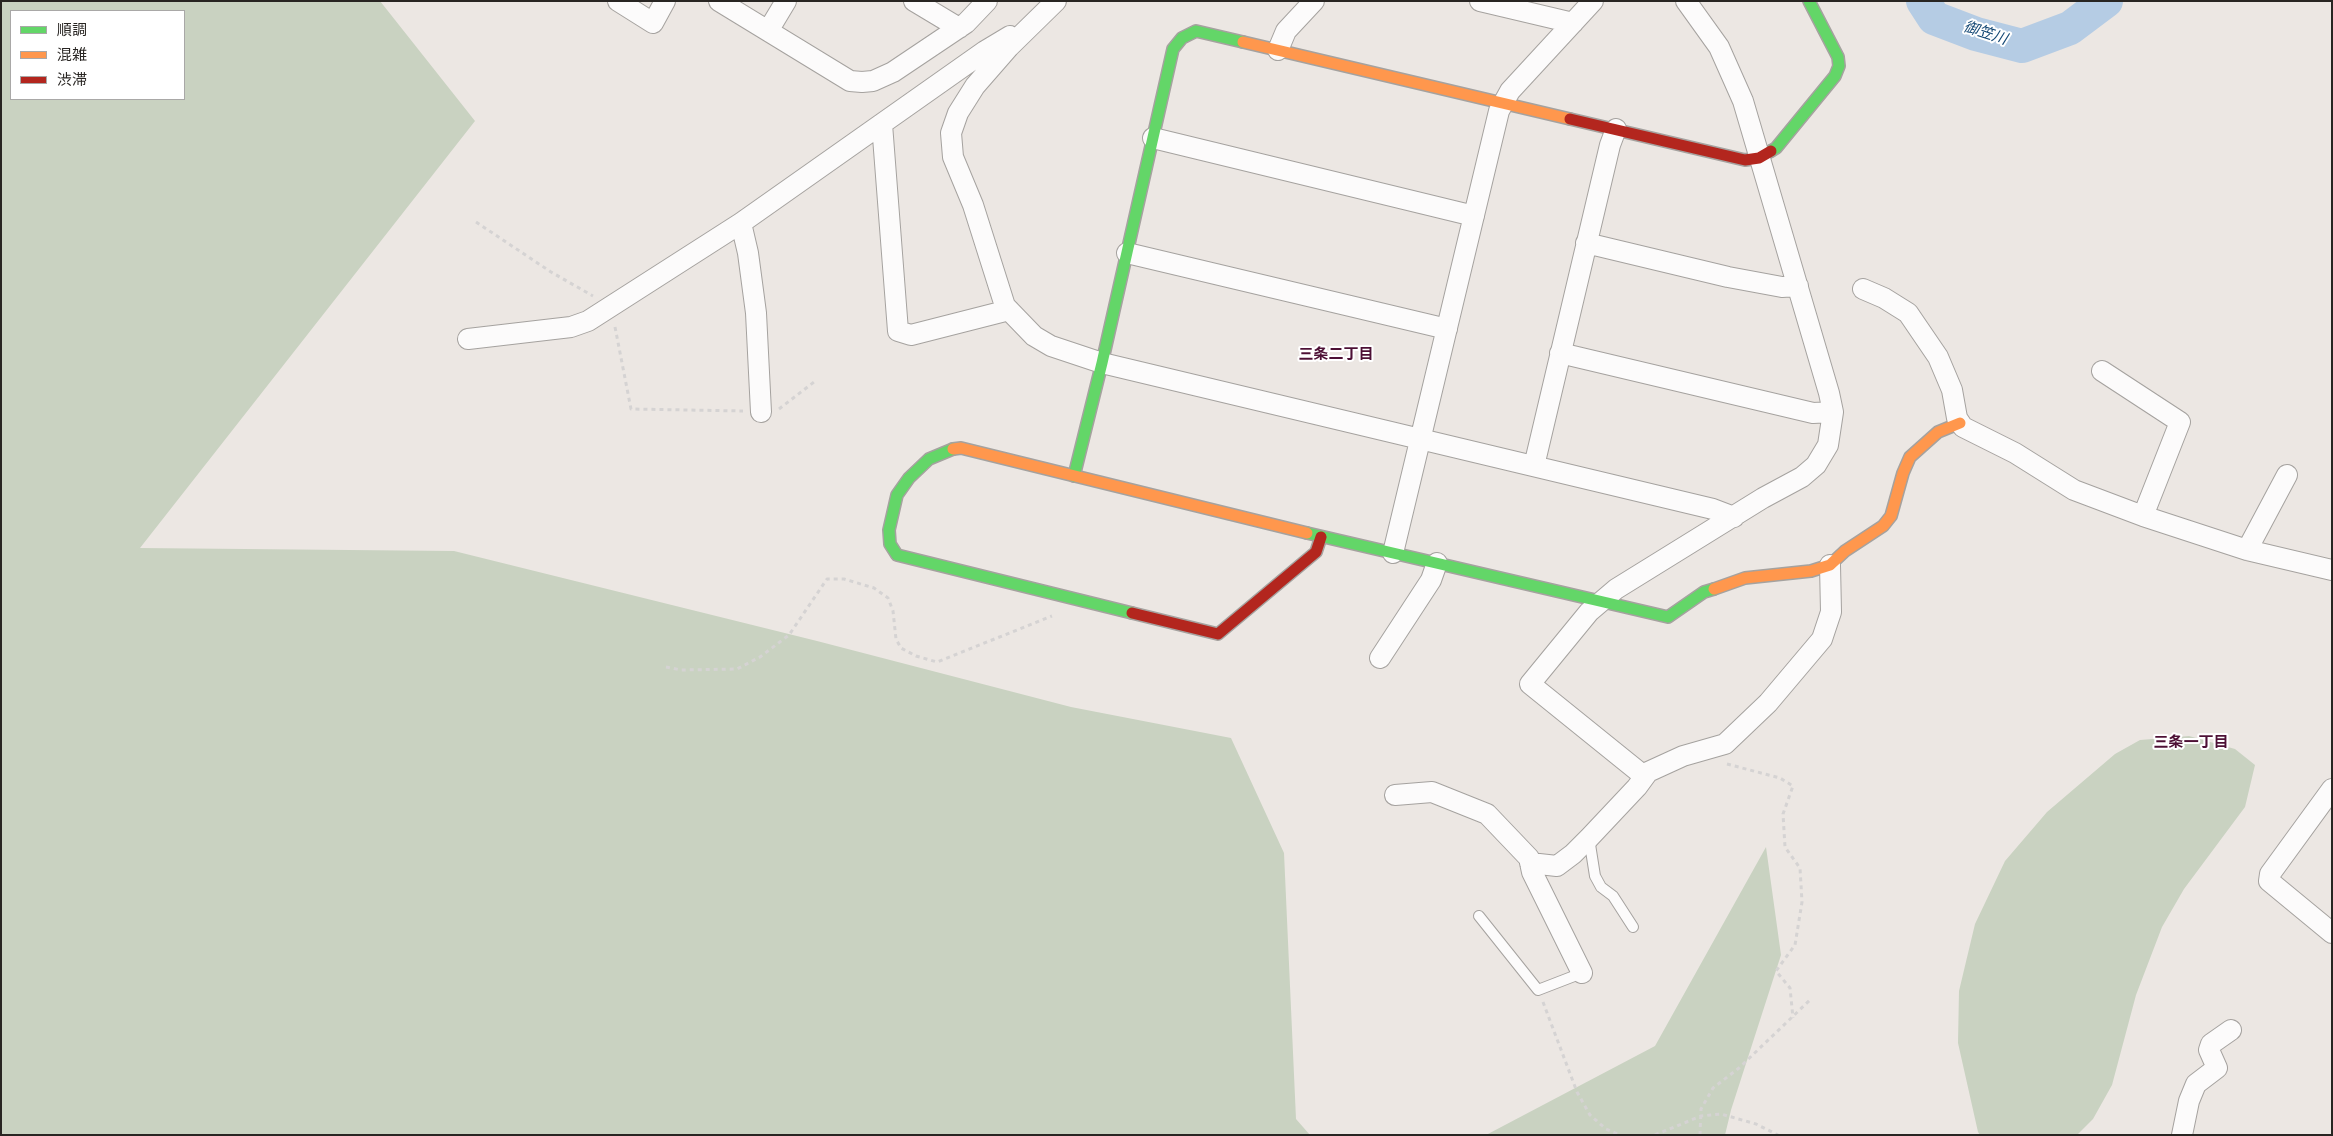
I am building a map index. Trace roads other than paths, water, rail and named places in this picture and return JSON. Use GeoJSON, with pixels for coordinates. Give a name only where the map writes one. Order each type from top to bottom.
{"type":"FeatureCollection","features":[{"type":"Feature","properties":{"kind":"street"},"geometry":{"type":"LineString","coordinates":[[618,1],[653,23],[666,1]]}},
{"type":"Feature","properties":{"kind":"street"},"geometry":{"type":"LineString","coordinates":[[719,1],[850,81],[862,82],[873,81],[893,72],[959,28],[987,1]]}},
{"type":"Feature","properties":{"kind":"street"},"geometry":{"type":"LineString","coordinates":[[768,31],[786,1]]}},
{"type":"Feature","properties":{"kind":"street"},"geometry":{"type":"LineString","coordinates":[[914,1],[959,28]]}},
{"type":"Feature","properties":{"kind":"street"},"geometry":{"type":"LineString","coordinates":[[1056,1],[1033,22],[975,86],[958,112],[950,133],[953,158],[973,205],[1005,306],[1034,336],[1042,341],[1102,363],[1713,509],[1734,516]]}},
{"type":"Feature","properties":{"kind":"street"},"geometry":{"type":"LineString","coordinates":[[1278,50],[1286,31],[1314,1]]}},
{"type":"Feature","properties":{"kind":"street"},"geometry":{"type":"LineString","coordinates":[[1480,1],[1573,24]]}},
{"type":"Feature","properties":{"kind":"street"},"geometry":{"type":"LineString","coordinates":[[1393,553],[1502,102],[1594,1]]}},
{"type":"Feature","properties":{"kind":"street"},"geometry":{"type":"LineString","coordinates":[[1644,776],[1530,684],[1589,612],[1616,589],[1734,516],[1802,477],[1816,465],[1828,445],[1833,412],[1830,393],[1742,102],[1719,47],[1686,1]]}},
{"type":"Feature","properties":{"kind":"street"},"geometry":{"type":"LineString","coordinates":[[1074,476],[1102,363],[1173,49],[1182,38],[1196,31],[1745,160],[1760,158],[1776,148],[1835,76],[1839,66],[1838,57],[1809,1]]}},
{"type":"Feature","properties":{"kind":"street"},"geometry":{"type":"LineString","coordinates":[[468,339],[571,327],[588,321],[740,223],[985,51],[1033,22]]}},
{"type":"Feature","properties":{"kind":"street"},"geometry":{"type":"LineString","coordinates":[[882,124],[898,331],[910,335],[1009,310]]}},
{"type":"Feature","properties":{"kind":"street"},"geometry":{"type":"LineString","coordinates":[[1534,466],[1586,242],[1610,145],[1616,129]]}},
{"type":"Feature","properties":{"kind":"street"},"geometry":{"type":"LineString","coordinates":[[1152,138],[1474,216]]}},
{"type":"Feature","properties":{"kind":"street"},"geometry":{"type":"LineString","coordinates":[[740,223],[748,253],[756,313],[761,412]]}},
{"type":"Feature","properties":{"kind":"street"},"geometry":{"type":"LineString","coordinates":[[1586,242],[1728,277],[1782,287],[1798,286]]}},
{"type":"Feature","properties":{"kind":"street"},"geometry":{"type":"LineString","coordinates":[[1127,253],[1447,329]]}},
{"type":"Feature","properties":{"kind":"street"},"geometry":{"type":"LineString","coordinates":[[1863,290],[1884,298],[1908,314],[1938,357],[1952,390],[1957,418],[1962,427],[2015,453],[2074,490],[2143,516],[2247,550],[2332,570]]}},
{"type":"Feature","properties":{"kind":"street"},"geometry":{"type":"LineString","coordinates":[[1560,353],[1813,413],[1833,412]]}},
{"type":"Feature","properties":{"kind":"street"},"geometry":{"type":"LineString","coordinates":[[2102,371],[2180,422],[2143,516]]}},
{"type":"Feature","properties":{"kind":"street"},"geometry":{"type":"LineString","coordinates":[[1321,537],[1316,552],[1218,634],[897,555],[890,544],[889,530],[897,495],[909,478],[930,459],[948,449],[961,448],[1321,537],[1668,616],[1704,592],[1745,578],[1811,572],[1830,566],[1845,550],[1883,526],[1891,516],[1903,472],[1910,457],[1938,432],[1960,422]]}},
{"type":"Feature","properties":{"kind":"street"},"geometry":{"type":"LineString","coordinates":[[2247,550],[2287,475]]}},
{"type":"Feature","properties":{"kind":"street"},"geometry":{"type":"LineString","coordinates":[[1380,658],[1431,580],[1436,563]]}},
{"type":"Feature","properties":{"kind":"street"},"geometry":{"type":"LineString","coordinates":[[1530,863],[1557,866],[1573,854],[1589,838],[1637,787],[1648,772],[1683,756],[1725,744],[1768,703],[1822,639],[1831,612],[1830,566]]}},
{"type":"Feature","properties":{"kind":"street"},"geometry":{"type":"LineString","coordinates":[[2332,789],[2270,874],[2269,881],[2332,932]]}},
{"type":"Feature","properties":{"kind":"street"},"geometry":{"type":"LineString","coordinates":[[1395,795],[1432,792],[1487,814],[1529,858],[1532,872],[1582,973]]}},
{"type":"Feature","properties":{"kind":"street"},"geometry":{"type":"LineString","coordinates":[[2182,1135],[2189,1101],[2196,1084],[2217,1068],[2210,1050],[2211,1044],[2230,1030]]}},
{"type":"Feature","properties":{"kind":"lane"},"geometry":{"type":"LineString","coordinates":[[1589,838],[1595,876],[1601,887],[1613,896],[1633,927]]}},
{"type":"Feature","properties":{"kind":"lane"},"geometry":{"type":"LineString","coordinates":[[1479,916],[1538,990],[1582,973]]}},
{"type":"Feature","properties":{"kind":"waterway","name":"御笠川"},"geometry":{"type":"LineString","coordinates":[[1923,1],[1934,18],[1976,34],[2022,46],[2070,28],[2106,1]]}},
{"type":"Feature","properties":{"kind":"district","name":"三条二丁目"},"geometry":{"type":"Point","coordinates":[1336,355]}},
{"type":"Feature","properties":{"kind":"district","name":"三条一丁目"},"geometry":{"type":"Point","coordinates":[2191,743]}}]}
